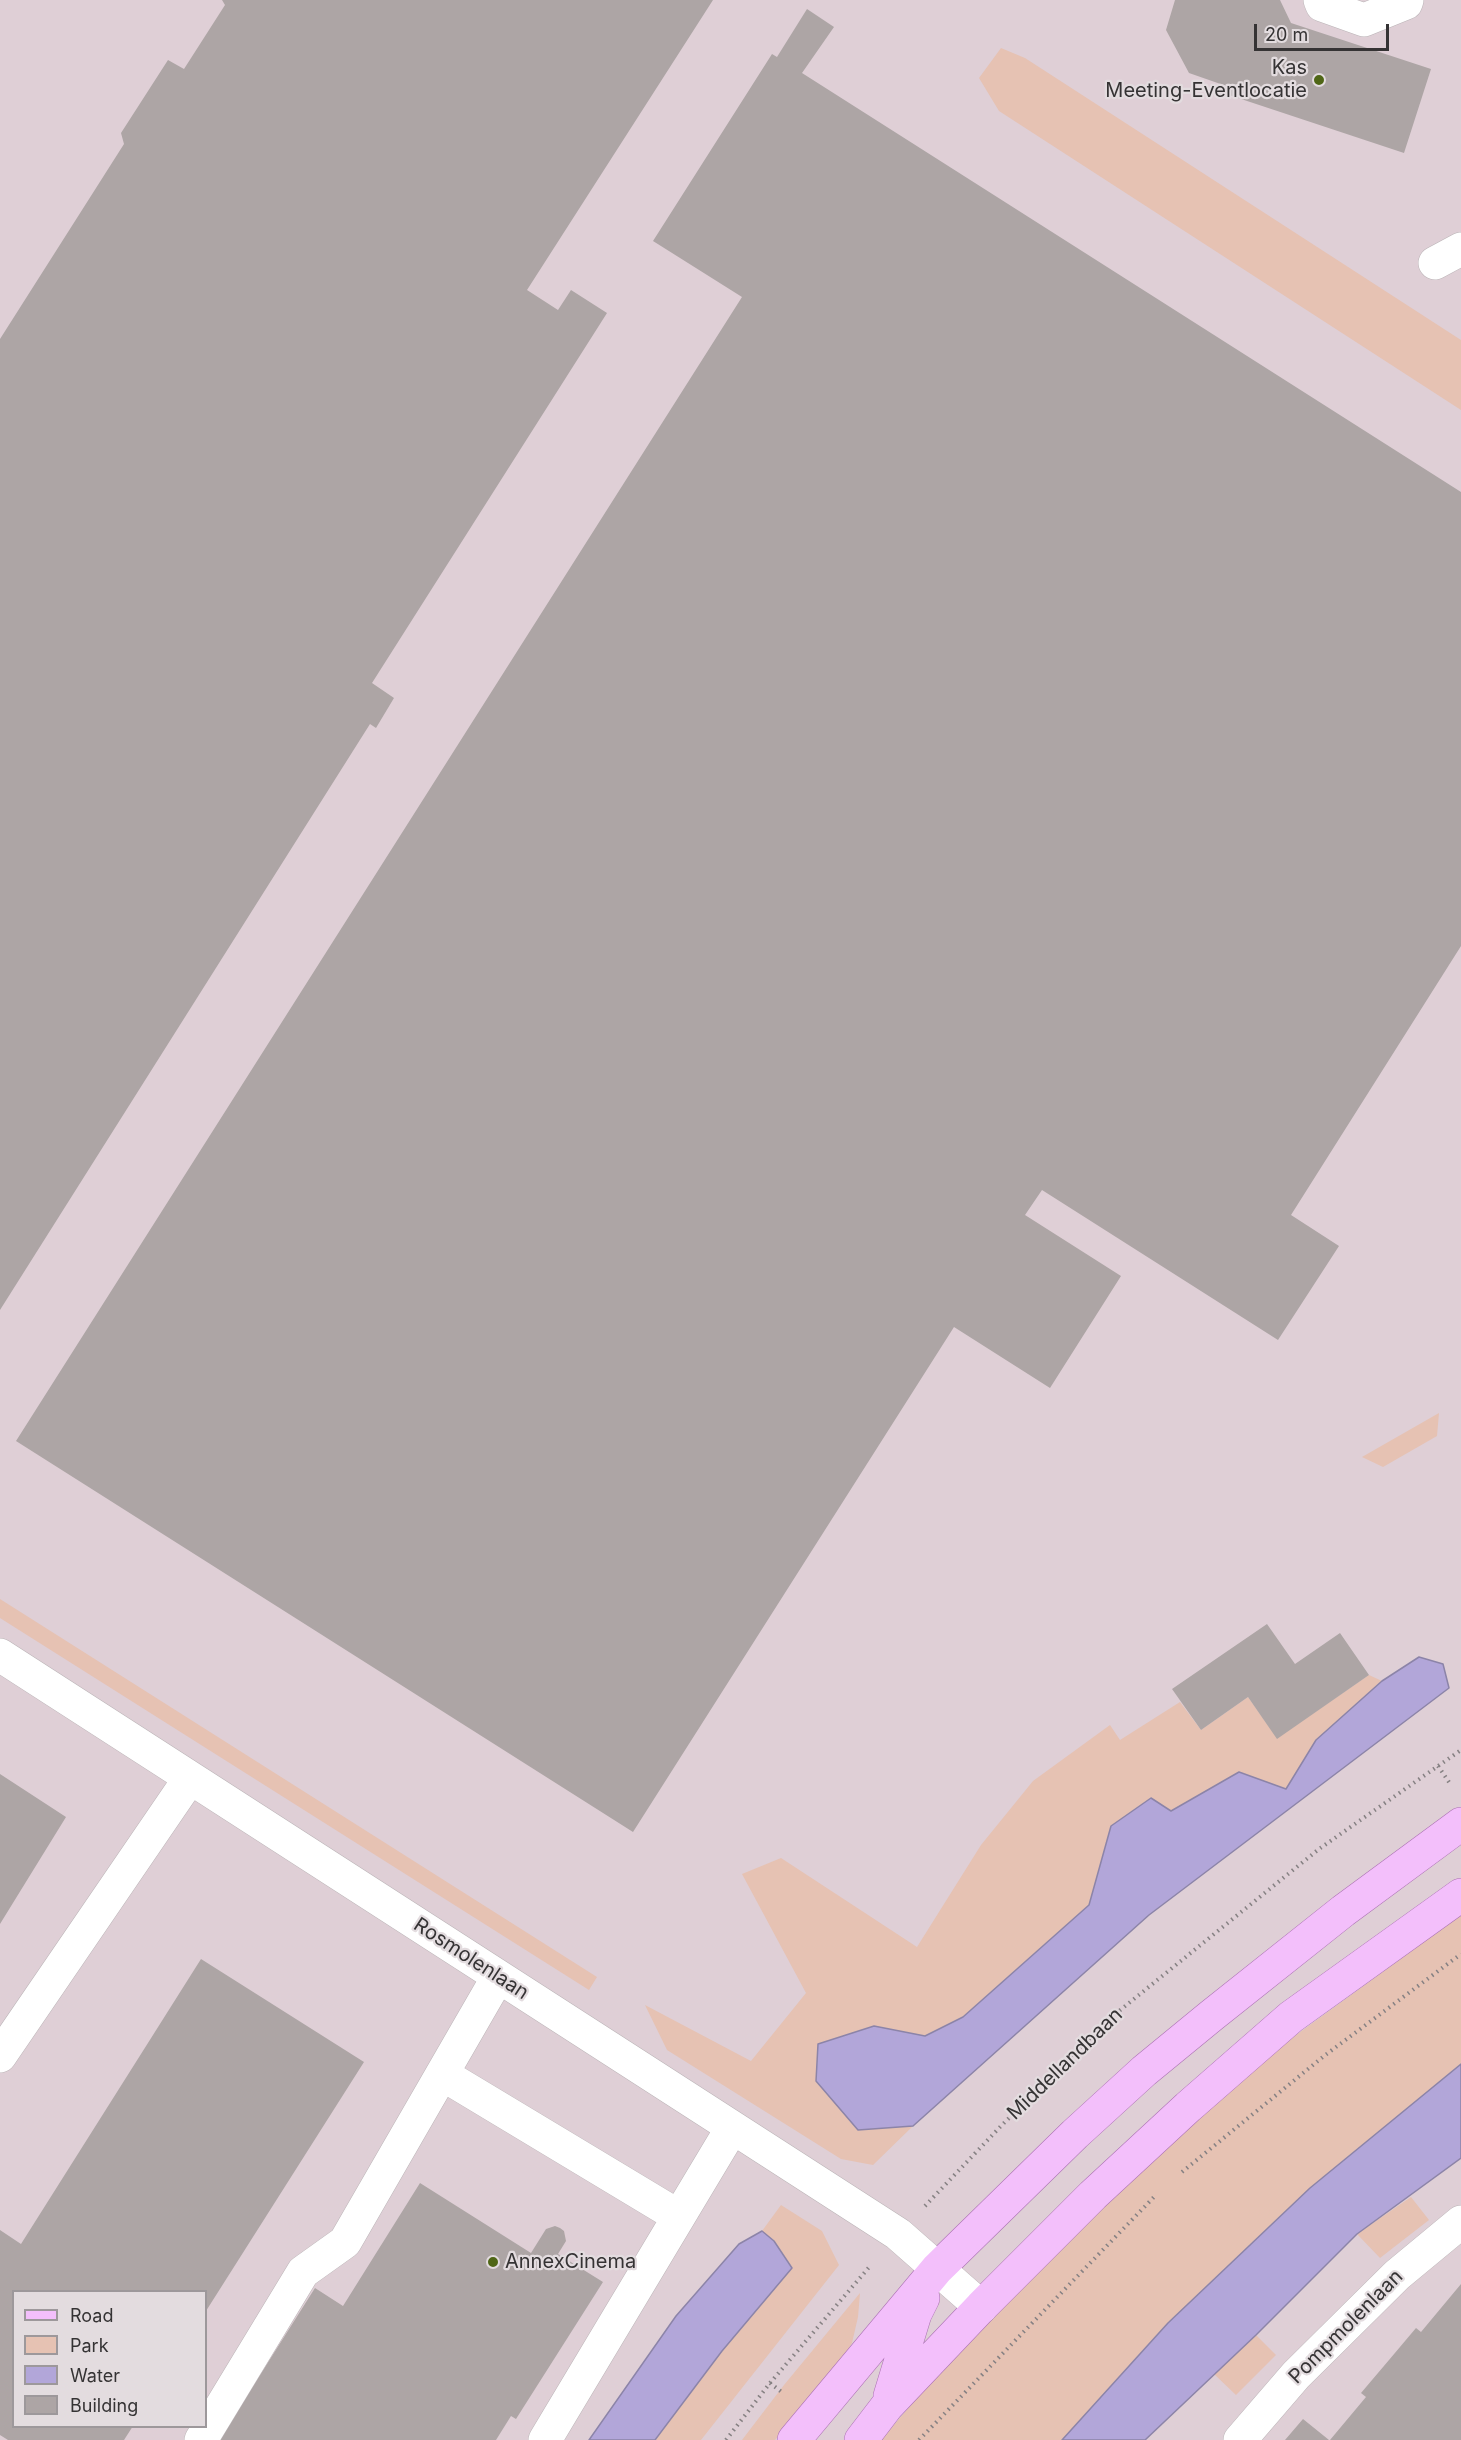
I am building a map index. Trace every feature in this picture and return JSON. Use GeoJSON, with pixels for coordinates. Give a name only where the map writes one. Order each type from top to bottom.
{"type":"FeatureCollection","features":[{"type":"Feature","properties":{"kind":"main road"},"geometry":{"type":"LineString","coordinates":[[794,2440],[937,2269],[1075,2134],[1144,2071],[1343,1911],[1461,1824]]}},
{"type":"Feature","properties":{"kind":"main road"},"geometry":{"type":"LineString","coordinates":[[861,2440],[887,2406],[981,2307],[1093,2195],[1188,2107],[1282,2025],[1461,1895]]}},
{"type":"Feature","properties":{"kind":"main road"},"geometry":{"type":"LineString","coordinates":[[887,2406],[915,2314],[937,2269]]}},
{"type":"Feature","properties":{"kind":"street"},"geometry":{"type":"LineString","coordinates":[[1320,0],[1322,5],[1364,20],[1406,3],[1407,0]]}},
{"type":"Feature","properties":{"kind":"street","name":"Rosmolenlaan"},"geometry":{"type":"LineString","coordinates":[[0,1655],[898,2235],[937,2269]]}},
{"type":"Feature","properties":{"kind":"street"},"geometry":{"type":"LineString","coordinates":[[0,2056],[190,1778]]}},
{"type":"Feature","properties":{"kind":"street"},"geometry":{"type":"LineString","coordinates":[[201,2440],[303,2272],[345,2242],[498,1977]]}},
{"type":"Feature","properties":{"kind":"street"},"geometry":{"type":"LineString","coordinates":[[442,2074],[678,2216]]}},
{"type":"Feature","properties":{"kind":"street"},"geometry":{"type":"LineString","coordinates":[[545,2440],[732,2128]]}},
{"type":"Feature","properties":{"kind":"street","name":"Pompmolenlaan"},"geometry":{"type":"LineString","coordinates":[[1240,2440],[1313,2358],[1398,2275],[1461,2222]]}},
{"type":"Feature","properties":{"kind":"street"},"geometry":{"type":"LineString","coordinates":[[937,2269],[981,2307]]}},
{"type":"Feature","properties":{"kind":"path","name":"Middellandbaan"},"geometry":{"type":"LineString","coordinates":[[726,2440],[770,2383],[898,2235],[1001,2126],[1108,2020],[1319,1849],[1461,1750]]}},
{"type":"Feature","properties":{"kind":"path"},"geometry":{"type":"LineString","coordinates":[[1178,2174],[1324,2056],[1461,1954]]}},
{"type":"Feature","properties":{"kind":"path"},"geometry":{"type":"LineString","coordinates":[[919,2440],[1161,2190]]}},
{"type":"Feature","properties":{"kind":"path"},"geometry":{"type":"LineString","coordinates":[[770,2383],[780,2390]]}},
{"type":"Feature","properties":{"kind":"shaded area"},"geometry":{"type":"Polygon","coordinates":[[[0,0],[1461,0],[1461,2064],[1310,2188],[1168,2323],[1062,2440],[0,2440],[0,0]]]}},
{"type":"Feature","properties":{"kind":"shaded area"},"geometry":{"type":"Polygon","coordinates":[[[1461,2158],[1461,2440],[1145,2440],[1256,2335],[1357,2234],[1461,2158]]]}},
{"type":"Feature","properties":{"kind":"green space"},"geometry":{"type":"Polygon","coordinates":[[[1001,48],[1025,58],[1461,340],[1461,410],[999,111],[979,78],[1001,48]]]}},
{"type":"Feature","properties":{"kind":"green space"},"geometry":{"type":"Polygon","coordinates":[[[1439,1413],[1437,1436],[1383,1467],[1362,1457],[1439,1413]]]}},
{"type":"Feature","properties":{"kind":"green space"},"geometry":{"type":"Polygon","coordinates":[[[0,1599],[597,1977],[589,1990],[0,1618],[0,1599]]]}},
{"type":"Feature","properties":{"kind":"green space"},"geometry":{"type":"Polygon","coordinates":[[[1369,1675],[1382,1681],[1316,1740],[1286,1789],[1239,1772],[1171,1811],[1111,1826],[1089,1905],[963,2017],[925,2036],[874,2026],[858,2130],[913,2126],[873,2165],[841,2159],[667,2050],[645,2005],[751,2061],[806,1993],[742,1874],[781,1858],[917,1947],[981,1845],[1033,1781],[1110,1725],[1120,1740],[1180,1702],[1201,1730],[1248,1697],[1277,1738],[1369,1675]]]}},
{"type":"Feature","properties":{"kind":"green space"},"geometry":{"type":"Polygon","coordinates":[[[1461,1915],[1461,2064],[1310,2188],[1168,2323],[1062,2440],[881,2440],[934,2378],[1151,2158],[1292,2038],[1461,1915]]]}},
{"type":"Feature","properties":{"kind":"green space"},"geometry":{"type":"Polygon","coordinates":[[[1411,2197],[1429,2220],[1380,2258],[1357,2234],[1411,2197]]]}},
{"type":"Feature","properties":{"kind":"green space"},"geometry":{"type":"Polygon","coordinates":[[[781,2205],[822,2231],[839,2265],[701,2440],[655,2440],[722,2351],[792,2268],[774,2241],[762,2231],[781,2205]]]}},
{"type":"Feature","properties":{"kind":"green space"},"geometry":{"type":"Polygon","coordinates":[[[860,2293],[858,2317],[852,2343],[841,2361],[775,2440],[742,2440],[784,2385],[860,2293]]]}},
{"type":"Feature","properties":{"kind":"green space"},"geometry":{"type":"Polygon","coordinates":[[[1256,2335],[1276,2355],[1236,2395],[1214,2374],[1256,2335]]]}},
{"type":"Feature","properties":{"kind":"water"},"geometry":{"type":"Polygon","coordinates":[[[1419,1657],[1443,1664],[1449,1688],[1149,1915],[913,2126],[858,2130],[816,2081],[818,2044],[874,2026],[925,2036],[963,2017],[1089,1905],[1111,1826],[1151,1798],[1171,1811],[1239,1772],[1286,1789],[1316,1740],[1382,1681],[1419,1657]]]}},
{"type":"Feature","properties":{"kind":"water"},"geometry":{"type":"Polygon","coordinates":[[[1461,2064],[1461,2158],[1357,2234],[1256,2335],[1145,2440],[1062,2440],[1168,2323],[1310,2188],[1461,2064]]]}},
{"type":"Feature","properties":{"kind":"water"},"geometry":{"type":"Polygon","coordinates":[[[762,2231],[774,2241],[792,2268],[722,2351],[655,2440],[589,2440],[676,2316],[739,2244],[762,2231]]]}},
{"type":"Feature","properties":{"kind":"building"},"geometry":{"type":"Polygon","coordinates":[[[222,0],[713,0],[527,290],[558,310],[571,290],[607,313],[372,683],[394,698],[376,728],[370,724],[0,1310],[0,339],[124,144],[121,133],[168,60],[184,69],[225,5],[222,0]]]}},
{"type":"Feature","properties":{"kind":"building","name":"Kas Meeting-Eventlocatie"},"geometry":{"type":"Polygon","coordinates":[[[1175,0],[1280,0],[1291,23],[1431,69],[1404,153],[1229,95],[1232,88],[1189,73],[1166,30],[1175,0]]]}},
{"type":"Feature","properties":{"kind":"building"},"geometry":{"type":"Polygon","coordinates":[[[807,9],[834,27],[802,73],[1461,492],[1461,946],[1291,1215],[1339,1246],[1278,1340],[1042,1190],[1025,1215],[1121,1276],[1050,1388],[954,1327],[633,1832],[16,1441],[742,297],[653,241],[772,54],[777,57],[807,9]]]}},
{"type":"Feature","properties":{"kind":"building"},"geometry":{"type":"Polygon","coordinates":[[[1267,1624],[1295,1664],[1340,1633],[1369,1675],[1277,1739],[1248,1697],[1201,1730],[1172,1689],[1267,1624]]]}},
{"type":"Feature","properties":{"kind":"building"},"geometry":{"type":"Polygon","coordinates":[[[0,1774],[66,1817],[0,1924],[0,1774]]]}},
{"type":"Feature","properties":{"kind":"building"},"geometry":{"type":"Polygon","coordinates":[[[201,1959],[364,2062],[207,2309],[207,2290],[12,2290],[12,2428],[132,2428],[124,2440],[8,2440],[0,2435],[0,2230],[21,2244],[201,1959]]]}},
{"type":"Feature","properties":{"kind":"building"},"geometry":{"type":"Polygon","coordinates":[[[420,2183],[531,2253],[546,2229],[555,2226],[560,2228],[564,2231],[566,2241],[558,2254],[603,2282],[516,2419],[511,2416],[496,2440],[219,2440],[315,2288],[343,2306],[420,2183]]]}},
{"type":"Feature","properties":{"kind":"building"},"geometry":{"type":"Polygon","coordinates":[[[1461,2284],[1461,2440],[1330,2440],[1366,2397],[1361,2393],[1416,2328],[1421,2332],[1461,2284]]]}},
{"type":"Feature","properties":{"kind":"building"},"geometry":{"type":"Polygon","coordinates":[[[1303,2419],[1329,2440],[1285,2440],[1303,2419]]]}},
{"type":"Feature","properties":{"kind":"place","name":"Kas Meeting-Eventlocatie"},"geometry":{"type":"Point","coordinates":[1319,80]}},
{"type":"Feature","properties":{"kind":"place","name":"AnnexCinema"},"geometry":{"type":"Point","coordinates":[493,2262]}}]}
